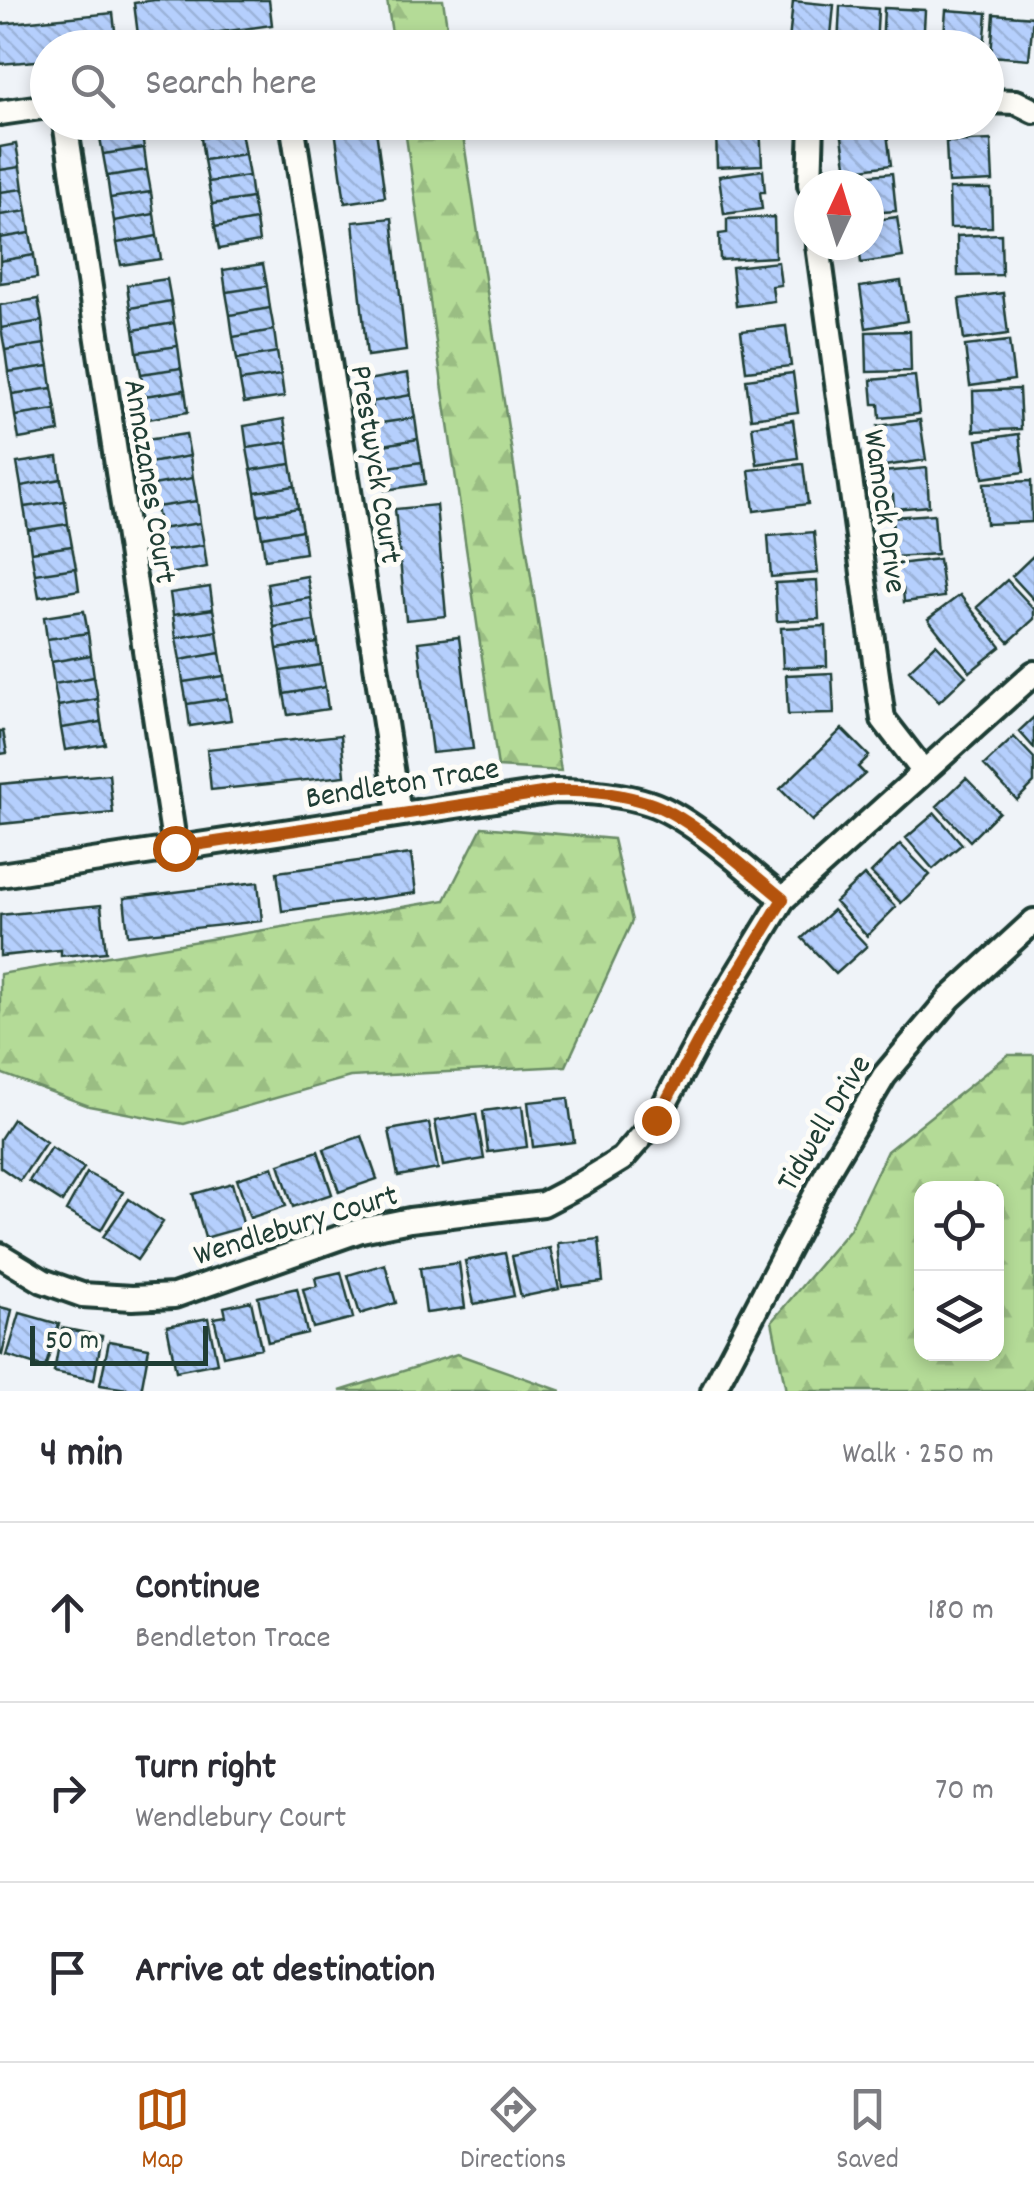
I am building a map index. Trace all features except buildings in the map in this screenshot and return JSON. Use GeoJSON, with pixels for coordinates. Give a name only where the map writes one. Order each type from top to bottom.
{"type":"FeatureCollection","features":[{"type":"Feature","properties":{"kind":"street"},"geometry":{"type":"LineString","coordinates":[[1004,102],[1034,110]]}},
{"type":"Feature","properties":{"kind":"street"},"geometry":{"type":"LineString","coordinates":[[0,113],[30,109]]}},
{"type":"Feature","properties":{"kind":"street","name":"Annazanes Court"},"geometry":{"type":"LineString","coordinates":[[68,140],[175,848]]}},
{"type":"Feature","properties":{"kind":"street","name":"Prestwyck Court"},"geometry":{"type":"LineString","coordinates":[[295,140],[399,814]]}},
{"type":"Feature","properties":{"kind":"street"},"geometry":{"type":"LineString","coordinates":[[810,170],[811,140]]}},
{"type":"Feature","properties":{"kind":"street","name":"Wamock Drive"},"geometry":{"type":"LineString","coordinates":[[820,260],[883,719],[924,772]]}},
{"type":"Feature","properties":{"kind":"street","name":"Wendlebury Court"},"geometry":{"type":"LineString","coordinates":[[0,1256],[43,1281],[82,1294],[174,1296],[361,1230],[543,1204],[622,1159],[656,1120],[714,1012],[783,899],[1034,673]]}},
{"type":"Feature","properties":{"kind":"street","name":"Bendleton Trace"},"geometry":{"type":"LineString","coordinates":[[0,875],[555,791],[586,790],[652,804],[783,899]]}},
{"type":"Feature","properties":{"kind":"street","name":"Tidwell Drive"},"geometry":{"type":"LineString","coordinates":[[713,1391],[830,1167],[884,1076],[950,998],[1034,922]]}},
{"type":"Feature","properties":{"kind":"green space"},"geometry":{"type":"Polygon","coordinates":[[[387,0],[443,0],[447,30],[391,30],[387,0]]]}},
{"type":"Feature","properties":{"kind":"green space"},"geometry":{"type":"Polygon","coordinates":[[[406,140],[464,140],[561,771],[498,767],[406,140]]]}},
{"type":"Feature","properties":{"kind":"green space"},"geometry":{"type":"Polygon","coordinates":[[[482,827],[613,839],[632,921],[566,1066],[350,1077],[184,1124],[89,1106],[0,1073],[0,974],[445,900],[482,827]]]}},
{"type":"Feature","properties":{"kind":"green space"},"geometry":{"type":"Polygon","coordinates":[[[1008,1055],[1034,1055],[1034,1391],[786,1391],[772,1321],[850,1229],[887,1151],[1008,1055]]]}},
{"type":"Feature","properties":{"kind":"green space"},"geometry":{"type":"Polygon","coordinates":[[[457,1354],[561,1391],[340,1391],[457,1354]]]}},
{"type":"Feature","properties":{"kind":"route"},"geometry":{"type":"LineString","coordinates":[[175,848],[555,791],[586,790],[652,804],[714,844],[783,899],[714,1012],[656,1120]]}}]}
